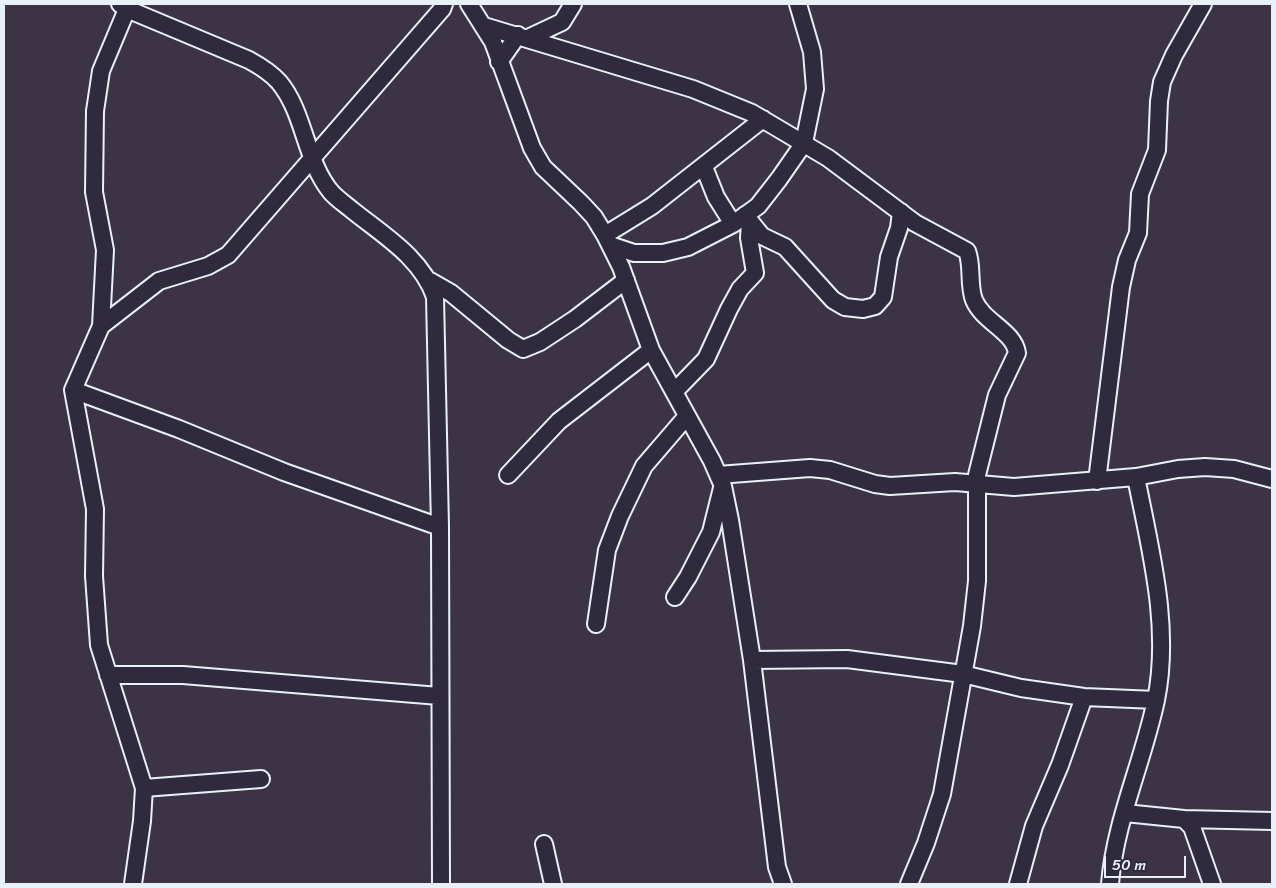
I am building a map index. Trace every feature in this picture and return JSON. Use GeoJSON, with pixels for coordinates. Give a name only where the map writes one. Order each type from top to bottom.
{"type":"FeatureCollection","features":[{"type":"Feature","properties":{"kind":"street"},"geometry":{"type":"LineString","coordinates":[[101,326],[159,281],[208,266],[228,255],[443,6],[458,4]]}},
{"type":"Feature","properties":{"kind":"street"},"geometry":{"type":"LineString","coordinates":[[469,4],[493,42],[532,148],[543,167],[581,202],[594,217],[607,240],[624,274],[651,350],[720,480],[730,520],[752,660],[777,867],[783,884]]}},
{"type":"Feature","properties":{"kind":"street"},"geometry":{"type":"LineString","coordinates":[[499,62],[523,37],[562,22],[573,4]]}},
{"type":"Feature","properties":{"kind":"street"},"geometry":{"type":"LineString","coordinates":[[607,240],[634,253],[663,252],[688,247],[743,220],[758,206],[804,143],[815,89],[812,52],[798,4]]}},
{"type":"Feature","properties":{"kind":"street"},"geometry":{"type":"LineString","coordinates":[[1097,481],[1121,287],[1127,260],[1138,233],[1140,194],[1157,150],[1158,101],[1162,82],[1174,55],[1203,4]]}},
{"type":"Feature","properties":{"kind":"street"},"geometry":{"type":"LineString","coordinates":[[133,884],[142,821],[144,788],[99,645],[95,617],[95,509],[74,390],[101,326],[105,250],[94,192],[95,111],[101,72],[123,6],[249,60],[279,82],[290,100],[312,157],[332,194],[416,263],[430,281],[435,297],[440,527],[441,884]]}},
{"type":"Feature","properties":{"kind":"street"},"geometry":{"type":"LineString","coordinates":[[562,22],[570,50]]}},
{"type":"Feature","properties":{"kind":"street"},"geometry":{"type":"LineString","coordinates":[[484,26],[570,50],[596,61],[693,89],[763,120],[804,143],[900,220],[915,223],[967,251],[974,300],[986,318],[1016,346],[1017,353],[1014,361],[997,395],[976,486],[977,581],[972,626],[942,794],[910,884]]}},
{"type":"Feature","properties":{"kind":"street"},"geometry":{"type":"LineString","coordinates":[[607,240],[763,120]]}},
{"type":"Feature","properties":{"kind":"street"},"geometry":{"type":"LineString","coordinates":[[704,167],[716,196],[762,236],[785,247],[833,300],[845,307],[863,309],[875,306],[883,297],[888,257],[900,220]]}},
{"type":"Feature","properties":{"kind":"street"},"geometry":{"type":"LineString","coordinates":[[674,392],[706,359],[740,289],[755,272],[749,238],[743,220]]}},
{"type":"Feature","properties":{"kind":"street"},"geometry":{"type":"LineString","coordinates":[[430,281],[451,293],[508,340],[523,349],[540,342],[575,319],[624,274],[634,253]]}},
{"type":"Feature","properties":{"kind":"street"},"geometry":{"type":"LineString","coordinates":[[508,475],[559,421],[651,350]]}},
{"type":"Feature","properties":{"kind":"street"},"geometry":{"type":"LineString","coordinates":[[74,390],[179,429],[284,472],[440,527]]}},
{"type":"Feature","properties":{"kind":"street"},"geometry":{"type":"LineString","coordinates":[[596,624],[607,550],[620,516],[644,466],[687,416]]}},
{"type":"Feature","properties":{"kind":"street"},"geometry":{"type":"LineString","coordinates":[[720,480],[810,468],[830,470],[875,484],[890,486],[955,482],[976,486],[1014,487],[1136,477],[1178,468],[1206,467],[1234,469],[1272,480]]}},
{"type":"Feature","properties":{"kind":"street"},"geometry":{"type":"LineString","coordinates":[[1110,884],[1114,846],[1156,700],[1161,648],[1160,620],[1136,477]]}},
{"type":"Feature","properties":{"kind":"street"},"geometry":{"type":"LineString","coordinates":[[675,597],[688,577],[711,532],[720,480]]}},
{"type":"Feature","properties":{"kind":"street"},"geometry":{"type":"LineString","coordinates":[[752,660],[847,659],[963,674],[1021,688],[1084,697],[1156,700]]}},
{"type":"Feature","properties":{"kind":"street"},"geometry":{"type":"LineString","coordinates":[[108,675],[182,675],[439,696]]}},
{"type":"Feature","properties":{"kind":"street"},"geometry":{"type":"LineString","coordinates":[[1018,884],[1034,826],[1060,765],[1084,697]]}},
{"type":"Feature","properties":{"kind":"street"},"geometry":{"type":"LineString","coordinates":[[144,788],[261,779]]}},
{"type":"Feature","properties":{"kind":"street"},"geometry":{"type":"LineString","coordinates":[[1125,813],[1184,819],[1272,821]]}},
{"type":"Feature","properties":{"kind":"street"},"geometry":{"type":"LineString","coordinates":[[1184,819],[1192,827],[1212,884]]}},
{"type":"Feature","properties":{"kind":"street"},"geometry":{"type":"LineString","coordinates":[[544,844],[553,884]]}}]}
